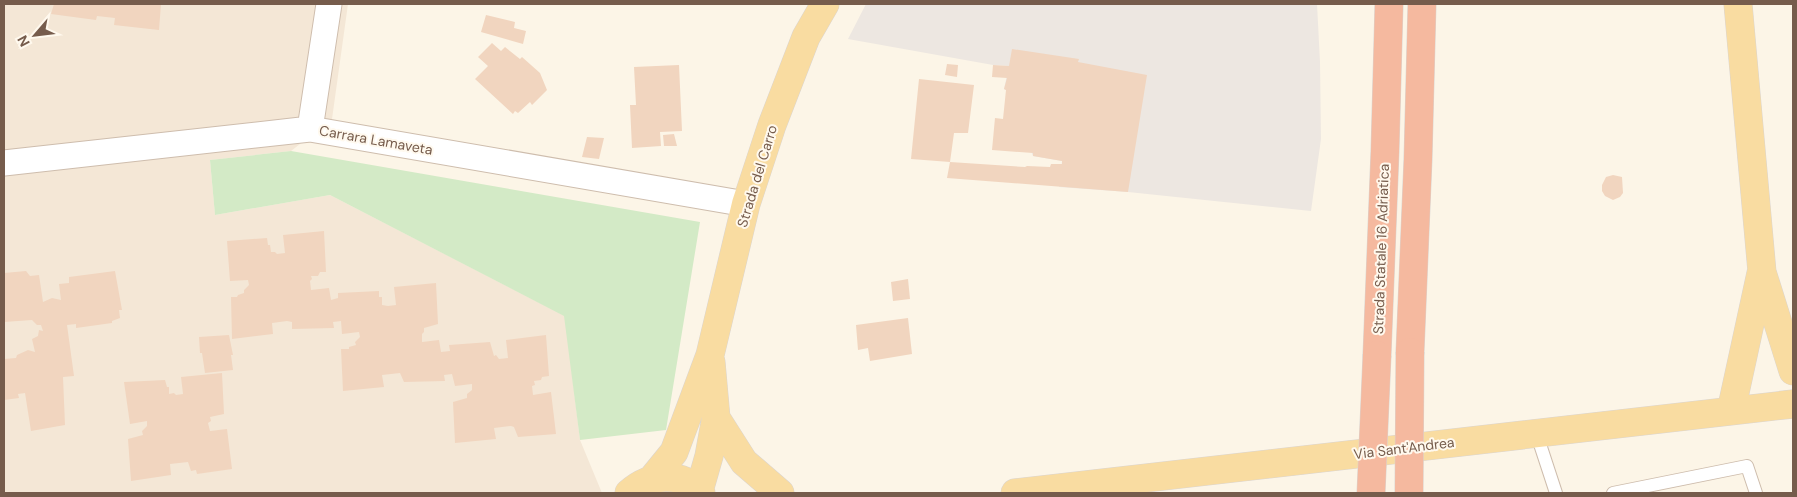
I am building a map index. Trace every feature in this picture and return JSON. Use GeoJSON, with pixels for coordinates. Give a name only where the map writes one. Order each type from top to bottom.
{"type":"FeatureCollection","features":[{"type":"Feature","properties":{"kind":"highway"},"geometry":{"type":"LineString","coordinates":[[1368,4],[1372,14],[1385,151]]}},
{"type":"Feature","properties":{"kind":"highway","name":"Strada Statale 16 Adriatica"},"geometry":{"type":"LineString","coordinates":[[1371,493],[1389,4]]}},
{"type":"Feature","properties":{"kind":"highway"},"geometry":{"type":"LineString","coordinates":[[1409,493],[1410,352],[1422,4]]}},
{"type":"Feature","properties":{"kind":"highway"},"geometry":{"type":"LineString","coordinates":[[1418,159],[1440,4]]}},
{"type":"Feature","properties":{"kind":"main road","name":"Strada del Carro"},"geometry":{"type":"LineString","coordinates":[[652,479],[674,452],[710,355],[746,204],[772,125],[802,46],[826,4]]}},
{"type":"Feature","properties":{"kind":"main road"},"geometry":{"type":"LineString","coordinates":[[1738,4],[1762,272],[1793,371]]}},
{"type":"Feature","properties":{"kind":"main road"},"geometry":{"type":"LineString","coordinates":[[1731,411],[1762,272]]}},
{"type":"Feature","properties":{"kind":"main road","name":"Strada del Carro"},"geometry":{"type":"LineString","coordinates":[[700,492],[716,418],[710,355]]}},
{"type":"Feature","properties":{"kind":"main road","name":"Via Sant'Andrea"},"geometry":{"type":"LineString","coordinates":[[1015,493],[1793,404]]}},
{"type":"Feature","properties":{"kind":"main road"},"geometry":{"type":"LineString","coordinates":[[716,418],[744,462],[780,493]]}},
{"type":"Feature","properties":{"kind":"main road"},"geometry":{"type":"LineString","coordinates":[[629,493],[638,485],[652,479],[664,477],[677,478],[700,492]]}},
{"type":"Feature","properties":{"kind":"street"},"geometry":{"type":"LineString","coordinates":[[310,129],[329,4]]}},
{"type":"Feature","properties":{"kind":"street","name":"Carrara Lamaveta"},"geometry":{"type":"LineString","coordinates":[[4,163],[310,129],[746,204]]}},
{"type":"Feature","properties":{"kind":"lane"},"geometry":{"type":"LineString","coordinates":[[1536,432],[1556,493]]}},
{"type":"Feature","properties":{"kind":"lane"},"geometry":{"type":"LineString","coordinates":[[1619,493],[1747,466],[1756,493]]}},
{"type":"Feature","properties":{"kind":"shaded area"},"geometry":{"type":"Polygon","coordinates":[[[4,4],[348,4],[332,119],[291,151],[210,160],[215,215],[330,195],[565,316],[580,440],[602,493],[4,493],[4,4]]]}},
{"type":"Feature","properties":{"kind":"shaded area"},"geometry":{"type":"Polygon","coordinates":[[[866,4],[1317,4],[1321,139],[1311,211],[1128,192],[1059,187],[1062,161],[1033,156],[1004,89],[1009,66],[993,65],[848,39],[866,4]]]}},
{"type":"Feature","properties":{"kind":"green space"},"geometry":{"type":"Polygon","coordinates":[[[291,151],[700,222],[666,430],[580,440],[564,316],[330,195],[215,215],[210,160],[291,151]]]}},
{"type":"Feature","properties":{"kind":"building"},"geometry":{"type":"Polygon","coordinates":[[[54,4],[161,4],[159,30],[114,25],[115,18],[97,16],[96,20],[51,14],[54,4]]]}},
{"type":"Feature","properties":{"kind":"building"},"geometry":{"type":"Polygon","coordinates":[[[486,15],[515,22],[514,28],[526,31],[523,44],[481,32],[486,15]]]}},
{"type":"Feature","properties":{"kind":"building"},"geometry":{"type":"Polygon","coordinates":[[[492,43],[501,51],[505,47],[520,59],[522,57],[540,73],[547,90],[532,105],[530,102],[518,113],[515,111],[513,114],[475,79],[488,66],[478,57],[492,43]]]}},
{"type":"Feature","properties":{"kind":"building"},"geometry":{"type":"Polygon","coordinates":[[[1012,49],[1079,59],[1078,62],[1147,75],[1128,192],[947,178],[950,162],[1025,167],[1050,167],[1051,164],[1062,164],[1062,161],[1033,156],[1033,153],[992,150],[995,118],[1003,119],[1006,90],[1004,89],[1007,78],[992,77],[993,65],[1009,66],[1012,49]]]}},
{"type":"Feature","properties":{"kind":"building"},"geometry":{"type":"Polygon","coordinates":[[[947,64],[958,65],[957,77],[945,75],[947,64]]]}},
{"type":"Feature","properties":{"kind":"building"},"geometry":{"type":"Polygon","coordinates":[[[679,65],[682,131],[660,132],[661,146],[632,148],[630,105],[636,105],[634,67],[679,65]]]}},
{"type":"Feature","properties":{"kind":"building"},"geometry":{"type":"Polygon","coordinates":[[[919,79],[974,85],[968,133],[954,133],[950,162],[911,159],[919,79]]]}},
{"type":"Feature","properties":{"kind":"building"},"geometry":{"type":"Polygon","coordinates":[[[674,134],[677,146],[664,146],[663,135],[674,134]]]}},
{"type":"Feature","properties":{"kind":"building"},"geometry":{"type":"Polygon","coordinates":[[[587,137],[604,138],[599,159],[582,157],[587,137]]]}},
{"type":"Feature","properties":{"kind":"building"},"geometry":{"type":"Polygon","coordinates":[[[1613,175],[1622,177],[1623,193],[1620,197],[1613,200],[1605,196],[1602,191],[1602,185],[1606,177],[1613,175]]]}},
{"type":"Feature","properties":{"kind":"building"},"geometry":{"type":"Polygon","coordinates":[[[324,231],[326,272],[320,272],[318,276],[311,276],[311,290],[329,288],[331,300],[338,298],[338,293],[379,291],[379,297],[382,297],[382,305],[388,306],[396,305],[394,287],[436,283],[438,324],[424,328],[422,342],[439,340],[441,352],[450,351],[449,345],[490,342],[494,356],[496,355],[499,359],[508,358],[506,340],[546,335],[549,376],[534,381],[535,385],[532,386],[533,395],[551,392],[556,434],[518,437],[514,427],[511,426],[494,428],[496,439],[455,443],[453,402],[467,398],[467,394],[472,390],[472,384],[455,386],[452,374],[444,375],[445,381],[404,382],[400,373],[382,375],[384,387],[343,391],[341,349],[349,349],[349,347],[356,345],[355,342],[360,337],[359,332],[342,334],[341,321],[333,322],[334,328],[292,329],[292,322],[272,323],[273,334],[232,339],[231,297],[237,297],[244,293],[244,290],[249,285],[248,280],[230,281],[227,241],[267,238],[271,252],[277,254],[285,253],[283,235],[324,231]]]}},
{"type":"Feature","properties":{"kind":"building"},"geometry":{"type":"Polygon","coordinates":[[[26,271],[30,276],[39,275],[43,302],[52,298],[61,300],[59,284],[69,283],[69,277],[115,271],[122,310],[119,310],[120,318],[112,321],[112,323],[76,328],[76,324],[67,325],[74,376],[63,377],[65,425],[31,431],[25,393],[18,394],[19,398],[4,400],[4,359],[16,358],[17,355],[28,350],[35,352],[32,339],[38,336],[39,330],[43,331],[41,325],[37,325],[32,320],[4,322],[4,273],[26,271]]]}},
{"type":"Feature","properties":{"kind":"building"},"geometry":{"type":"Polygon","coordinates":[[[908,279],[910,299],[893,301],[891,282],[908,279]]]}},
{"type":"Feature","properties":{"kind":"building"},"geometry":{"type":"Polygon","coordinates":[[[908,318],[912,354],[870,361],[868,348],[858,350],[856,325],[908,318]]]}},
{"type":"Feature","properties":{"kind":"building"},"geometry":{"type":"Polygon","coordinates":[[[229,335],[233,355],[231,355],[233,370],[205,373],[202,353],[200,353],[199,337],[229,335]]]}},
{"type":"Feature","properties":{"kind":"building"},"geometry":{"type":"Polygon","coordinates":[[[222,373],[224,414],[210,417],[211,421],[208,423],[210,431],[227,429],[232,469],[197,474],[196,470],[191,471],[188,462],[170,464],[171,475],[131,481],[128,439],[143,435],[142,431],[147,426],[147,421],[130,424],[124,382],[165,380],[167,387],[169,387],[169,394],[174,393],[176,395],[183,394],[181,377],[222,373]]]}}]}
